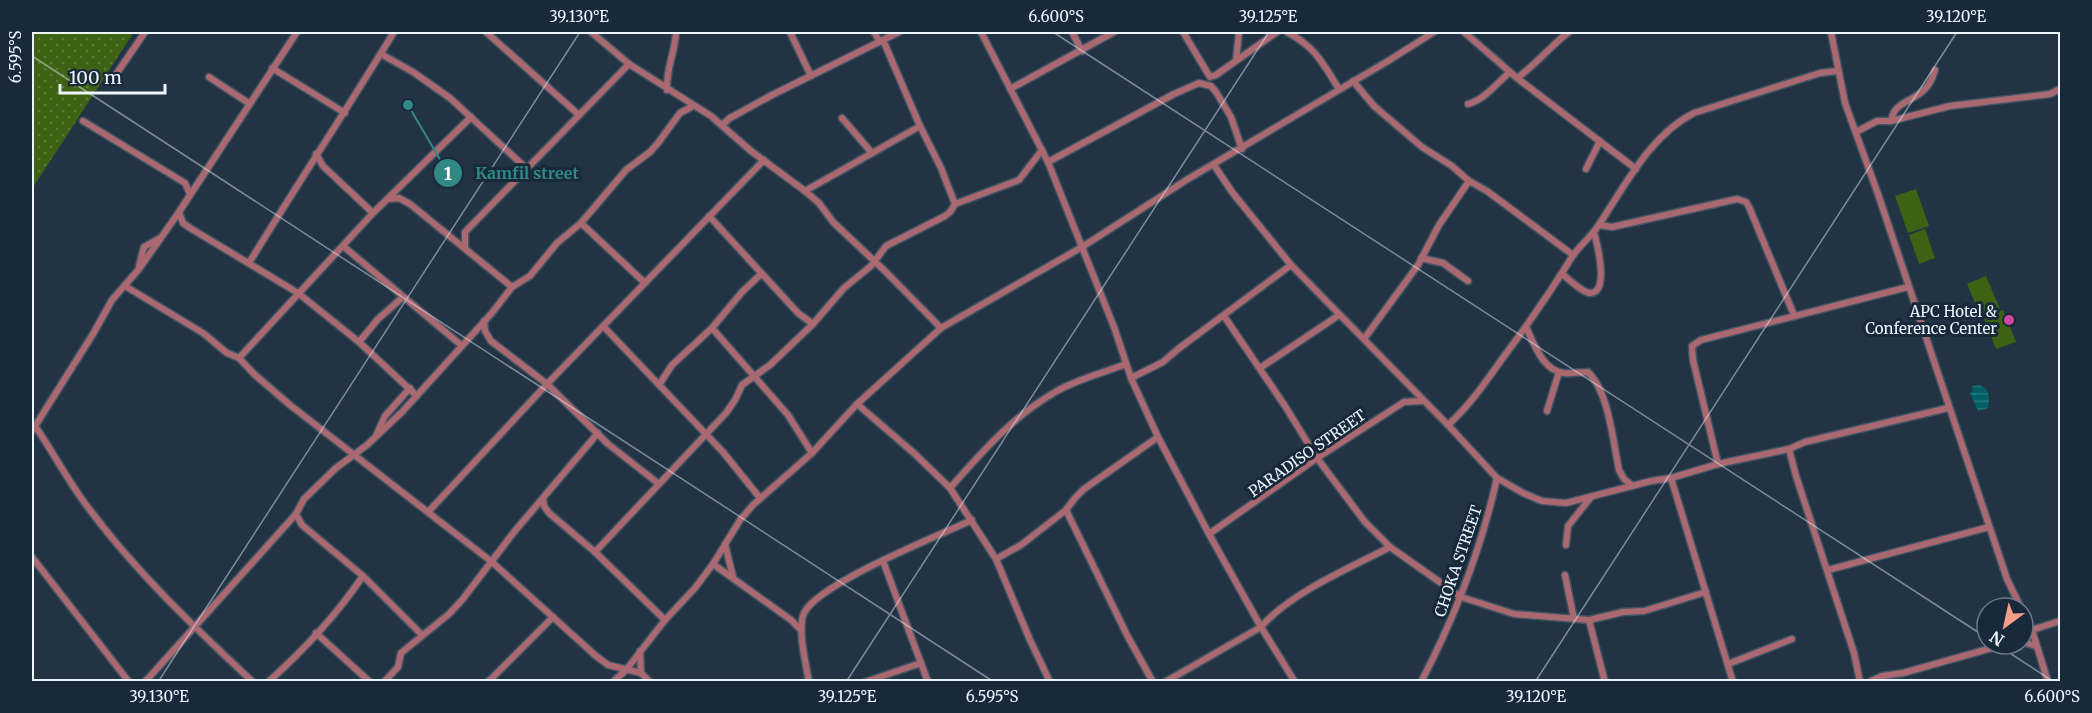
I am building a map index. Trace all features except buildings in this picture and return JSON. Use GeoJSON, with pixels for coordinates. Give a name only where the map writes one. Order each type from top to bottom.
{"type":"FeatureCollection","features":[{"type":"Feature","properties":{"kind":"street"},"geometry":{"type":"LineString","coordinates":[[117,72],[145,32]]}},
{"type":"Feature","properties":{"kind":"street"},"geometry":{"type":"LineString","coordinates":[[253,681],[194,628],[123,550],[86,506],[33,429],[112,300],[139,269],[179,212],[297,32]]}},
{"type":"Feature","properties":{"kind":"street"},"geometry":{"type":"LineString","coordinates":[[249,263],[394,32]]}},
{"type":"Feature","properties":{"kind":"street"},"geometry":{"type":"LineString","coordinates":[[486,32],[579,115]]}},
{"type":"Feature","properties":{"kind":"street"},"geometry":{"type":"LineString","coordinates":[[591,32],[629,64],[722,125],[751,151],[806,191],[819,203],[833,222],[940,328]]}},
{"type":"Feature","properties":{"kind":"street"},"geometry":{"type":"LineString","coordinates":[[668,90],[667,69],[675,47],[676,32]]}},
{"type":"Feature","properties":{"kind":"street"},"geometry":{"type":"LineString","coordinates":[[789,32],[811,76]]}},
{"type":"Feature","properties":{"kind":"street"},"geometry":{"type":"LineString","coordinates":[[874,32],[881,41],[941,168],[955,204]]}},
{"type":"Feature","properties":{"kind":"street"},"geometry":{"type":"LineString","coordinates":[[722,125],[730,118],[899,32]]}},
{"type":"Feature","properties":{"kind":"street"},"geometry":{"type":"LineString","coordinates":[[981,32],[1048,162],[1114,327],[1131,378],[1158,437],[1261,627],[1295,681]]}},
{"type":"Feature","properties":{"kind":"street"},"geometry":{"type":"LineString","coordinates":[[1072,32],[1082,51]]}},
{"type":"Feature","properties":{"kind":"street"},"geometry":{"type":"LineString","coordinates":[[1010,88],[1114,32]]}},
{"type":"Feature","properties":{"kind":"street"},"geometry":{"type":"LineString","coordinates":[[1183,32],[1210,77],[1277,32]]}},
{"type":"Feature","properties":{"kind":"street"},"geometry":{"type":"LineString","coordinates":[[1236,61],[1239,32]]}},
{"type":"Feature","properties":{"kind":"street"},"geometry":{"type":"LineString","coordinates":[[1287,32],[1315,51],[1340,88]]}},
{"type":"Feature","properties":{"kind":"street"},"geometry":{"type":"LineString","coordinates":[[1420,32],[1426,38]]}},
{"type":"Feature","properties":{"kind":"street"},"geometry":{"type":"LineString","coordinates":[[613,681],[626,670],[665,620],[695,588],[746,513],[812,453],[857,404],[940,328],[1082,247],[1188,179],[1434,32]]}},
{"type":"Feature","properties":{"kind":"street"},"geometry":{"type":"LineString","coordinates":[[1464,32],[1516,78],[1636,169]]}},
{"type":"Feature","properties":{"kind":"street"},"geometry":{"type":"LineString","coordinates":[[1516,78],[1528,70],[1569,32]]}},
{"type":"Feature","properties":{"kind":"street"},"geometry":{"type":"LineString","coordinates":[[1832,32],[1837,71],[1845,103],[1989,527],[2015,596]]}},
{"type":"Feature","properties":{"kind":"street"},"geometry":{"type":"LineString","coordinates":[[381,54],[433,85],[526,168]]}},
{"type":"Feature","properties":{"kind":"street"},"geometry":{"type":"LineString","coordinates":[[448,234],[458,235],[465,232],[629,64]]}},
{"type":"Feature","properties":{"kind":"street"},"geometry":{"type":"LineString","coordinates":[[272,68],[345,113]]}},
{"type":"Feature","properties":{"kind":"street"},"geometry":{"type":"LineString","coordinates":[[1891,121],[1898,106],[1925,90],[1932,81],[1935,70]]}},
{"type":"Feature","properties":{"kind":"street"},"geometry":{"type":"LineString","coordinates":[[1448,425],[1470,405],[1526,327],[1573,255],[1594,232],[1664,132],[1688,116],[1820,73],[1837,71]]}},
{"type":"Feature","properties":{"kind":"street"},"geometry":{"type":"LineString","coordinates":[[1467,104],[1480,101],[1510,72]]}},
{"type":"Feature","properties":{"kind":"street"},"geometry":{"type":"LineString","coordinates":[[209,77],[250,104]]}},
{"type":"Feature","properties":{"kind":"street"},"geometry":{"type":"LineString","coordinates":[[1353,81],[1374,106],[1422,147],[1452,166],[1469,181],[1487,191],[1573,255]]}},
{"type":"Feature","properties":{"kind":"street"},"geometry":{"type":"LineString","coordinates":[[1048,162],[1174,94],[1199,83],[1211,86],[1216,92],[1230,117],[1242,148]]}},
{"type":"Feature","properties":{"kind":"street"},"geometry":{"type":"LineString","coordinates":[[1856,132],[1877,121],[1891,121],[1950,106],[2050,94],[2061,89]]}},
{"type":"Feature","properties":{"kind":"street"},"geometry":{"type":"LineString","coordinates":[[146,681],[296,514],[304,499],[336,468],[376,437],[417,396],[512,287],[530,276],[557,243],[581,223],[626,170],[650,152],[680,113],[693,106]]}},
{"type":"Feature","properties":{"kind":"street"},"geometry":{"type":"LineString","coordinates":[[239,358],[373,213],[471,117]]}},
{"type":"Feature","properties":{"kind":"street"},"geometry":{"type":"LineString","coordinates":[[842,118],[872,153]]}},
{"type":"Feature","properties":{"kind":"street"},"geometry":{"type":"LineString","coordinates":[[83,121],[185,183],[198,182]]}},
{"type":"Feature","properties":{"kind":"street"},"geometry":{"type":"LineString","coordinates":[[806,191],[920,126]]}},
{"type":"Feature","properties":{"kind":"street"},"geometry":{"type":"LineString","coordinates":[[1587,170],[1600,141]]}},
{"type":"Feature","properties":{"kind":"street"},"geometry":{"type":"LineString","coordinates":[[595,552],[726,413],[742,385],[770,365],[813,324],[844,288],[863,273],[886,246],[945,216],[955,204],[1018,180],[1042,150]]}},
{"type":"Feature","properties":{"kind":"street"},"geometry":{"type":"LineString","coordinates":[[316,154],[323,166],[373,213]]}},
{"type":"Feature","properties":{"kind":"street"},"geometry":{"type":"LineString","coordinates":[[429,511],[547,384],[764,159]]}},
{"type":"Feature","properties":{"kind":"street"},"geometry":{"type":"LineString","coordinates":[[1214,165],[1232,192],[1291,265],[1497,478],[1523,494],[1542,501],[1566,503],[1948,408]]}},
{"type":"Feature","properties":{"kind":"street"},"geometry":{"type":"LineString","coordinates":[[1365,339],[1421,258],[1439,225],[1469,181]]}},
{"type":"Feature","properties":{"kind":"street"},"geometry":{"type":"LineString","coordinates":[[185,183],[190,195]]}},
{"type":"Feature","properties":{"kind":"street"},"geometry":{"type":"LineString","coordinates":[[400,187],[399,195],[402,199],[465,247],[512,287]]}},
{"type":"Feature","properties":{"kind":"street"},"geometry":{"type":"LineString","coordinates":[[388,199],[402,199]]}},
{"type":"Feature","properties":{"kind":"street"},"geometry":{"type":"LineString","coordinates":[[1599,225],[1612,227],[1737,199],[1743,200],[1749,207],[1794,315]]}},
{"type":"Feature","properties":{"kind":"street"},"geometry":{"type":"LineString","coordinates":[[179,212],[183,223],[190,228],[298,293],[359,342],[417,396]]}},
{"type":"Feature","properties":{"kind":"street"},"geometry":{"type":"LineString","coordinates":[[710,216],[761,274],[813,324]]}},
{"type":"Feature","properties":{"kind":"street"},"geometry":{"type":"LineString","coordinates":[[581,223],[645,283]]}},
{"type":"Feature","properties":{"kind":"street"},"geometry":{"type":"LineString","coordinates":[[465,232],[465,247]]}},
{"type":"Feature","properties":{"kind":"street"},"geometry":{"type":"LineString","coordinates":[[1562,274],[1587,293],[1597,290],[1600,286],[1601,271],[1594,232]]}},
{"type":"Feature","properties":{"kind":"street"},"geometry":{"type":"LineString","coordinates":[[343,246],[461,345]]}},
{"type":"Feature","properties":{"kind":"street"},"geometry":{"type":"LineString","coordinates":[[1421,258],[1443,263],[1468,281]]}},
{"type":"Feature","properties":{"kind":"street"},"geometry":{"type":"LineString","coordinates":[[1131,378],[1163,362],[1291,265]]}},
{"type":"Feature","properties":{"kind":"street"},"geometry":{"type":"LineString","coordinates":[[659,385],[672,365],[712,328],[742,292],[761,274]]}},
{"type":"Feature","properties":{"kind":"street"},"geometry":{"type":"LineString","coordinates":[[125,286],[203,333],[227,353],[239,358],[290,405],[492,562],[608,665],[641,673],[650,681]]}},
{"type":"Feature","properties":{"kind":"street"},"geometry":{"type":"LineString","coordinates":[[1718,464],[1693,360],[1692,346],[1701,340],[1908,287]]}},
{"type":"Feature","properties":{"kind":"street"},"geometry":{"type":"LineString","coordinates":[[359,342],[378,319],[403,297]]}},
{"type":"Feature","properties":{"kind":"street"},"geometry":{"type":"LineString","coordinates":[[1260,368],[1339,315]]}},
{"type":"Feature","properties":{"kind":"street"},"geometry":{"type":"LineString","coordinates":[[1224,316],[1347,501],[1390,547],[1461,597],[1514,614],[1589,620],[1623,612],[1644,611],[1707,592]]}},
{"type":"Feature","properties":{"kind":"street"},"geometry":{"type":"LineString","coordinates":[[484,320],[488,336]]}},
{"type":"Feature","properties":{"kind":"street"},"geometry":{"type":"LineString","coordinates":[[604,327],[639,361],[739,470],[760,498]]}},
{"type":"Feature","properties":{"kind":"street"},"geometry":{"type":"LineString","coordinates":[[1526,327],[1538,353],[1545,362],[1559,372],[1588,372],[1596,380],[1604,401],[1619,470],[1624,479],[1633,486]]}},
{"type":"Feature","properties":{"kind":"street"},"geometry":{"type":"LineString","coordinates":[[712,328],[788,415],[812,453]]}},
{"type":"Feature","properties":{"kind":"street"},"geometry":{"type":"LineString","coordinates":[[472,334],[480,332],[488,336],[547,384],[598,433],[659,484]]}},
{"type":"Feature","properties":{"kind":"street"},"geometry":{"type":"LineString","coordinates":[[950,488],[1012,422],[1034,406],[1078,381],[1126,364]]}},
{"type":"Feature","properties":{"kind":"street"},"geometry":{"type":"LineString","coordinates":[[1547,411],[1559,372]]}},
{"type":"Feature","properties":{"kind":"street"},"geometry":{"type":"LineString","coordinates":[[1404,402],[1407,385]]}},
{"type":"Feature","properties":{"kind":"street"},"geometry":{"type":"LineString","coordinates":[[376,437],[385,416],[410,388]]}},
{"type":"Feature","properties":{"kind":"street","name":"PARADISO STREET"},"geometry":{"type":"LineString","coordinates":[[1209,534],[1317,458],[1404,402],[1422,401]]}},
{"type":"Feature","properties":{"kind":"street"},"geometry":{"type":"LineString","coordinates":[[857,404],[950,488],[996,559],[1050,681]]}},
{"type":"Feature","properties":{"kind":"street"},"geometry":{"type":"LineString","coordinates":[[384,681],[398,667],[401,653],[449,614],[462,600],[531,512],[598,433]]}},
{"type":"Feature","properties":{"kind":"street"},"geometry":{"type":"LineString","coordinates":[[996,559],[1021,544],[1066,510],[1084,489],[1158,437]]}},
{"type":"Feature","properties":{"kind":"street"},"geometry":{"type":"LineString","coordinates":[[1789,448],[1854,653],[1860,681]]}},
{"type":"Feature","properties":{"kind":"street","name":"CHOKA STREET"},"geometry":{"type":"LineString","coordinates":[[1421,681],[1461,597],[1489,511],[1497,478]]}},
{"type":"Feature","properties":{"kind":"street"},"geometry":{"type":"LineString","coordinates":[[1671,478],[1733,681]]}},
{"type":"Feature","properties":{"kind":"street"},"geometry":{"type":"LineString","coordinates":[[1566,545],[1568,526],[1592,495]]}},
{"type":"Feature","properties":{"kind":"street"},"geometry":{"type":"LineString","coordinates":[[543,499],[546,510],[595,552],[665,620]]}},
{"type":"Feature","properties":{"kind":"street"},"geometry":{"type":"LineString","coordinates":[[531,512],[546,510]]}},
{"type":"Feature","properties":{"kind":"street"},"geometry":{"type":"LineString","coordinates":[[1066,510],[1128,637],[1153,681]]}},
{"type":"Feature","properties":{"kind":"street"},"geometry":{"type":"LineString","coordinates":[[296,514],[302,525],[363,576],[422,635]]}},
{"type":"Feature","properties":{"kind":"street"},"geometry":{"type":"LineString","coordinates":[[809,681],[801,630],[804,614],[811,604],[850,576],[972,520]]}},
{"type":"Feature","properties":{"kind":"street"},"geometry":{"type":"LineString","coordinates":[[1828,570],[1989,527]]}},
{"type":"Feature","properties":{"kind":"street"},"geometry":{"type":"LineString","coordinates":[[725,544],[733,578]]}},
{"type":"Feature","properties":{"kind":"street"},"geometry":{"type":"LineString","coordinates":[[1165,681],[1261,627],[1269,618],[1301,595],[1390,547]]}},
{"type":"Feature","properties":{"kind":"street"},"geometry":{"type":"LineString","coordinates":[[32,557],[129,681]]}},
{"type":"Feature","properties":{"kind":"street"},"geometry":{"type":"LineString","coordinates":[[883,561],[928,681]]}},
{"type":"Feature","properties":{"kind":"street"},"geometry":{"type":"LineString","coordinates":[[713,564],[791,620],[801,630]]}},
{"type":"Feature","properties":{"kind":"street"},"geometry":{"type":"LineString","coordinates":[[1565,574],[1574,619]]}},
{"type":"Feature","properties":{"kind":"street"},"geometry":{"type":"LineString","coordinates":[[268,681],[336,611],[363,576]]}},
{"type":"Feature","properties":{"kind":"street"},"geometry":{"type":"LineString","coordinates":[[791,620],[804,614]]}},
{"type":"Feature","properties":{"kind":"street"},"geometry":{"type":"LineString","coordinates":[[488,681],[553,617]]}},
{"type":"Feature","properties":{"kind":"street"},"geometry":{"type":"LineString","coordinates":[[1589,620],[1605,681]]}},
{"type":"Feature","properties":{"kind":"street"},"geometry":{"type":"LineString","coordinates":[[2035,629],[2061,621]]}},
{"type":"Feature","properties":{"kind":"street"},"geometry":{"type":"LineString","coordinates":[[316,633],[370,681]]}},
{"type":"Feature","properties":{"kind":"street"},"geometry":{"type":"LineString","coordinates":[[1728,664],[1792,639]]}},
{"type":"Feature","properties":{"kind":"street"},"geometry":{"type":"LineString","coordinates":[[2035,643],[2048,681]]}},
{"type":"Feature","properties":{"kind":"street"},"geometry":{"type":"LineString","coordinates":[[640,651],[641,673]]}},
{"type":"Feature","properties":{"kind":"street"},"geometry":{"type":"LineString","coordinates":[[1869,681],[1882,676],[1903,674],[1975,653]]}},
{"type":"Feature","properties":{"kind":"street"},"geometry":{"type":"LineString","coordinates":[[866,681],[921,663]]}},
{"type":"Feature","properties":{"kind":"green space"},"geometry":{"type":"Polygon","coordinates":[[[32,32],[134,32],[32,189],[32,32]]]}},
{"type":"Feature","properties":{"kind":"green space"},"geometry":{"type":"Polygon","coordinates":[[[1916,189],[1929,226],[1908,233],[1895,196],[1916,189]]]}},
{"type":"Feature","properties":{"kind":"green space"},"geometry":{"type":"Polygon","coordinates":[[[1925,229],[1935,258],[1919,264],[1909,235],[1925,229]]]}},
{"type":"Feature","properties":{"kind":"green space"},"geometry":{"type":"Polygon","coordinates":[[[1986,276],[2000,309],[1981,317],[1967,284],[1986,276]]]}},
{"type":"Feature","properties":{"kind":"green space"},"geometry":{"type":"Polygon","coordinates":[[[2003,310],[2016,342],[1996,349],[1984,318],[2003,310]]]}},
{"type":"Feature","properties":{"kind":"shaded area"},"geometry":{"type":"Polygon","coordinates":[[[1979,385],[1987,391],[1989,401],[1988,408],[1978,411],[1970,393],[1973,391],[1972,386],[1979,385]]]}},
{"type":"Feature","properties":{"kind":"place","name":"Kamfil street"},"geometry":{"type":"Point","coordinates":[408,105]}},
{"type":"Feature","properties":{"kind":"place","name":"APC Hotel & Conference Center"},"geometry":{"type":"Point","coordinates":[2009,320]}}]}
